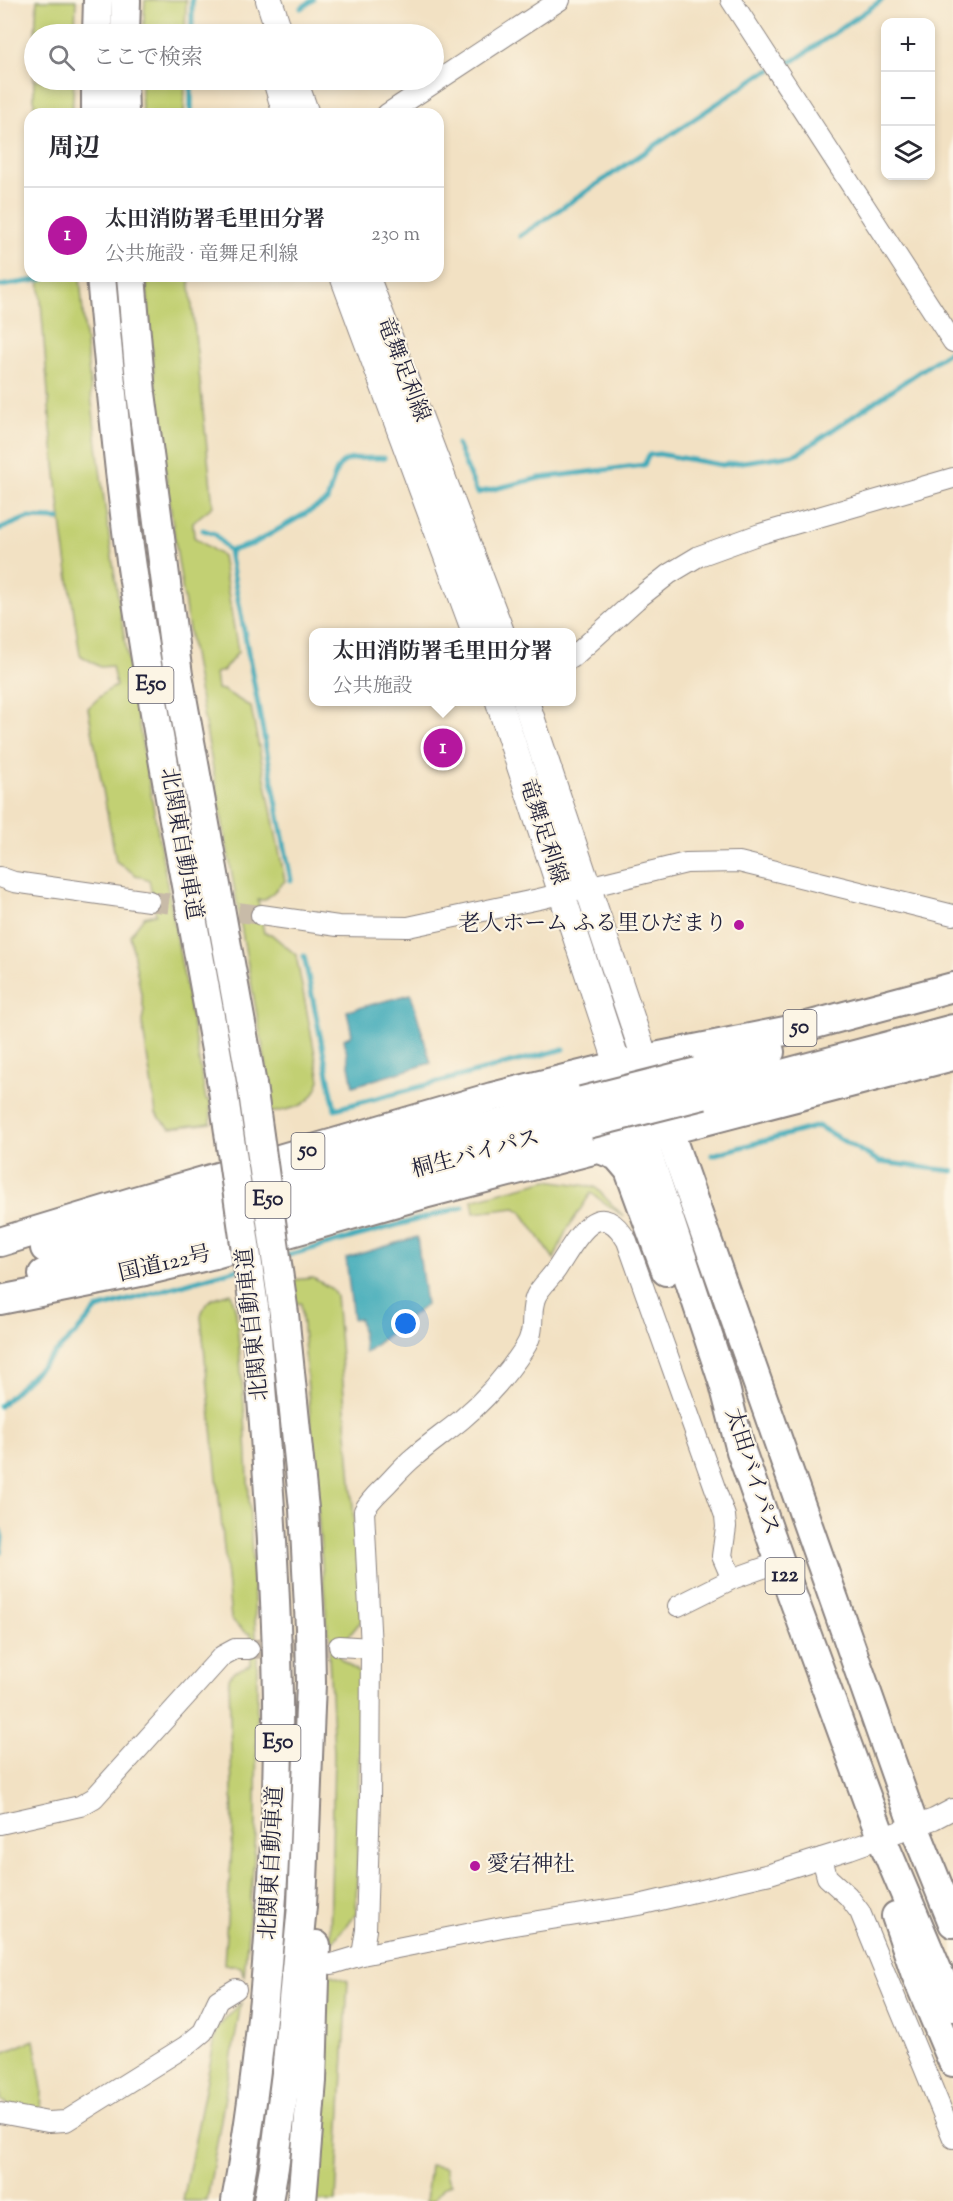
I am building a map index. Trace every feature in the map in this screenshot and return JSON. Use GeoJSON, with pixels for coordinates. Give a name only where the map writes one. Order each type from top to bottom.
{"type":"FeatureCollection","features":[{"type":"Feature","properties":{"kind":"highway"},"geometry":{"type":"LineString","coordinates":[[97,24],[98,0]]}},
{"type":"Feature","properties":{"kind":"highway"},"geometry":{"type":"LineString","coordinates":[[125,24],[126,0]]}},
{"type":"Feature","properties":{"kind":"highway"},"geometry":{"type":"LineString","coordinates":[[96,90],[96,108]]}},
{"type":"Feature","properties":{"kind":"highway"},"geometry":{"type":"LineString","coordinates":[[123,90],[124,108]]}},
{"type":"Feature","properties":{"kind":"highway","name":"北関東自動車道"},"geometry":{"type":"LineString","coordinates":[[102,282],[129,546],[148,672],[223,1090],[255,1314],[268,1476],[278,1698],[277,1801],[268,1952],[256,2079],[242,2170],[234,2201]]}},
{"type":"Feature","properties":{"kind":"highway","name":"北関東自動車道"},"geometry":{"type":"LineString","coordinates":[[132,282],[141,393],[178,675],[252,1085],[284,1314],[304,1509],[311,1683],[302,1906],[286,2073],[268,2201]]}},
{"type":"Feature","properties":{"kind":"highway","name":"50"},"geometry":{"type":"LineString","coordinates":[[0,1242],[469,1104],[631,1062],[800,1028],[953,987]]}},
{"type":"Feature","properties":{"kind":"highway","name":"桐生バイパス"},"geometry":{"type":"LineString","coordinates":[[0,1286],[589,1124],[700,1083],[953,1004]]}},
{"type":"Feature","properties":{"kind":"highway","name":"桐生バイパス"},"geometry":{"type":"LineString","coordinates":[[700,1083],[953,1029]]}},
{"type":"Feature","properties":{"kind":"highway","name":"国道122号"},"geometry":{"type":"LineString","coordinates":[[0,1300],[200,1258],[424,1194],[589,1124],[641,1137],[953,1056]]}},
{"type":"Feature","properties":{"kind":"highway","name":"太田バイパス"},"geometry":{"type":"LineString","coordinates":[[631,1062],[668,1130],[914,1826],[953,1923]]}},
{"type":"Feature","properties":{"kind":"highway","name":"太田バイパス"},"geometry":{"type":"LineString","coordinates":[[631,1062],[641,1137],[724,1384],[741,1451],[881,1837],[953,2007]]}},
{"type":"Feature","properties":{"kind":"highway"},"geometry":{"type":"LineString","coordinates":[[589,1124],[629,1170],[709,1391],[741,1451]]}},
{"type":"Feature","properties":{"kind":"highway","name":"桐生バイパス"},"geometry":{"type":"LineString","coordinates":[[0,1260],[589,1124]]}},
{"type":"Feature","properties":{"kind":"highway"},"geometry":{"type":"LineString","coordinates":[[302,2201],[312,2081],[321,1824],[311,1683]]}},
{"type":"Feature","properties":{"kind":"highway"},"geometry":{"type":"LineString","coordinates":[[881,1837],[886,1887],[915,1972],[953,2062]]}},
{"type":"Feature","properties":{"kind":"main road"},"geometry":{"type":"LineString","coordinates":[[255,0],[260,24]]}},
{"type":"Feature","properties":{"kind":"main road"},"geometry":{"type":"LineString","coordinates":[[269,0],[277,24]]}},
{"type":"Feature","properties":{"kind":"main road"},"geometry":{"type":"LineString","coordinates":[[279,90],[284,108]]}},
{"type":"Feature","properties":{"kind":"main road"},"geometry":{"type":"LineString","coordinates":[[298,90],[304,108]]}},
{"type":"Feature","properties":{"kind":"main road","name":"竜舞足利線"},"geometry":{"type":"LineString","coordinates":[[345,282],[472,628]]}},
{"type":"Feature","properties":{"kind":"main road","name":"竜舞足利線"},"geometry":{"type":"LineString","coordinates":[[368,282],[499,628]]}},
{"type":"Feature","properties":{"kind":"main road","name":"竜舞足利線"},"geometry":{"type":"LineString","coordinates":[[500,706],[562,893],[631,1062]]}},
{"type":"Feature","properties":{"kind":"main road","name":"竜舞足利線"},"geometry":{"type":"LineString","coordinates":[[527,706],[588,887],[631,1062]]}},
{"type":"Feature","properties":{"kind":"street"},"geometry":{"type":"LineString","coordinates":[[444,76],[560,0]]}},
{"type":"Feature","properties":{"kind":"street"},"geometry":{"type":"LineString","coordinates":[[731,0],[953,342]]}},
{"type":"Feature","properties":{"kind":"street"},"geometry":{"type":"LineString","coordinates":[[396,108],[423,90]]}},
{"type":"Feature","properties":{"kind":"street"},"geometry":{"type":"LineString","coordinates":[[576,654],[636,600],[669,574],[699,556],[760,534],[953,478]]}},
{"type":"Feature","properties":{"kind":"street"},"geometry":{"type":"LineString","coordinates":[[261,915],[338,926],[408,927],[686,864],[739,862],[953,915]]}},
{"type":"Feature","properties":{"kind":"street"},"geometry":{"type":"LineString","coordinates":[[0,877],[14,882],[149,901]]}},
{"type":"Feature","properties":{"kind":"street"},"geometry":{"type":"LineString","coordinates":[[362,1955],[366,1930],[370,1810],[371,1648],[364,1517],[367,1506],[412,1459],[461,1420],[509,1372],[531,1339],[537,1294],[580,1234],[593,1222],[600,1220],[615,1226],[621,1230],[627,1241],[725,1516],[726,1527],[722,1556],[732,1579]]}},
{"type":"Feature","properties":{"kind":"street"},"geometry":{"type":"LineString","coordinates":[[678,1606],[732,1579],[780,1562]]}},
{"type":"Feature","properties":{"kind":"street"},"geometry":{"type":"LineString","coordinates":[[339,1646],[371,1648]]}},
{"type":"Feature","properties":{"kind":"street"},"geometry":{"type":"LineString","coordinates":[[0,1824],[80,1806],[94,1798],[222,1656],[235,1649],[249,1649]]}},
{"type":"Feature","properties":{"kind":"street"},"geometry":{"type":"LineString","coordinates":[[332,1964],[362,1955],[502,1927],[639,1905],[770,1874],[934,1819],[953,1809]]}},
{"type":"Feature","properties":{"kind":"street"},"geometry":{"type":"LineString","coordinates":[[822,1858],[827,1877],[848,1896],[861,1912],[953,2138]]}},
{"type":"Feature","properties":{"kind":"street"},"geometry":{"type":"LineString","coordinates":[[0,2113],[48,2122],[66,2121],[186,2046],[203,2032],[218,2000],[236,1989]]}},
{"type":"Feature","properties":{"kind":"green space"},"geometry":{"type":"Polygon","coordinates":[[[37,0],[76,0],[75,24],[36,24],[37,0]]]}},
{"type":"Feature","properties":{"kind":"green space"},"geometry":{"type":"Polygon","coordinates":[[[145,0],[186,0],[185,24],[144,24],[145,0]]]}},
{"type":"Feature","properties":{"kind":"green space"},"geometry":{"type":"Polygon","coordinates":[[[34,90],[73,90],[72,108],[34,108],[34,90]]]}},
{"type":"Feature","properties":{"kind":"green space"},"geometry":{"type":"Polygon","coordinates":[[[141,90],[185,90],[184,108],[142,108],[141,90]]]}},
{"type":"Feature","properties":{"kind":"green space"},"geometry":{"type":"Polygon","coordinates":[[[39,282],[81,282],[89,380],[116,586],[206,1100],[210,1100],[211,1123],[170,1128],[156,1114],[142,1022],[144,1010],[130,935],[144,917],[156,914],[149,880],[136,875],[116,861],[88,708],[105,692],[116,686],[112,666],[100,667],[80,655],[63,538],[50,419],[39,282]]]}},
{"type":"Feature","properties":{"kind":"green space"},"geometry":{"type":"Polygon","coordinates":[[[146,282],[190,282],[213,506],[193,522],[194,537],[222,556],[238,652],[223,671],[215,673],[217,689],[223,690],[251,707],[285,881],[265,900],[258,900],[264,933],[271,934],[296,955],[320,1080],[312,1096],[302,1105],[270,1113],[264,1089],[270,1088],[178,564],[150,334],[146,282]]]}},
{"type":"Feature","properties":{"kind":"green space"},"geometry":{"type":"Polygon","coordinates":[[[547,1180],[595,1187],[624,1217],[591,1193],[566,1231],[554,1259],[521,1211],[515,1208],[474,1213],[472,1200],[547,1180]]]}},
{"type":"Feature","properties":{"kind":"green space"},"geometry":{"type":"Polygon","coordinates":[[[313,1278],[332,1289],[336,1295],[362,1620],[347,1638],[338,1639],[339,1657],[361,1674],[356,1914],[334,1940],[330,1940],[334,1753],[328,1638],[301,1303],[294,1304],[292,1280],[313,1278]]]}},
{"type":"Feature","properties":{"kind":"green space"},"geometry":{"type":"Polygon","coordinates":[[[231,1293],[236,1312],[245,1417],[257,1658],[256,1835],[244,1977],[241,1967],[224,1964],[233,1829],[229,1678],[234,1672],[251,1664],[251,1634],[245,1632],[231,1619],[201,1317],[208,1303],[231,1293]]]}},
{"type":"Feature","properties":{"kind":"green space"},"geometry":{"type":"Polygon","coordinates":[[[328,1974],[348,1981],[336,2201],[316,2201],[328,1974]]]}},
{"type":"Feature","properties":{"kind":"green space"},"geometry":{"type":"Polygon","coordinates":[[[241,2003],[207,2201],[183,2201],[217,2028],[241,2003]]]}},
{"type":"Feature","properties":{"kind":"green space"},"geometry":{"type":"Polygon","coordinates":[[[34,2040],[42,2089],[41,2114],[18,2110],[0,2101],[0,2054],[34,2040]]]}},
{"type":"Feature","properties":{"kind":"green space"},"geometry":{"type":"Polygon","coordinates":[[[430,2165],[445,2168],[451,2184],[443,2188],[433,2201],[426,2201],[430,2165]]]}},
{"type":"Feature","properties":{"kind":"water"},"geometry":{"type":"Polygon","coordinates":[[[411,994],[431,1063],[353,1086],[344,1039],[352,1035],[347,1011],[411,994]]]}},
{"type":"Feature","properties":{"kind":"water"},"geometry":{"type":"Polygon","coordinates":[[[417,1237],[426,1305],[365,1353],[360,1319],[353,1319],[346,1258],[417,1237]]]}},
{"type":"Feature","properties":{"kind":"waterway"},"geometry":{"type":"LineString","coordinates":[[192,0],[192,24]]}},
{"type":"Feature","properties":{"kind":"waterway"},"geometry":{"type":"LineString","coordinates":[[301,8],[313,0]]}},
{"type":"Feature","properties":{"kind":"waterway"},"geometry":{"type":"LineString","coordinates":[[780,66],[795,60],[882,0]]}},
{"type":"Feature","properties":{"kind":"waterway"},"geometry":{"type":"LineString","coordinates":[[520,236],[761,74],[771,70]]}},
{"type":"Feature","properties":{"kind":"waterway"},"geometry":{"type":"LineString","coordinates":[[191,90],[191,108]]}},
{"type":"Feature","properties":{"kind":"waterway"},"geometry":{"type":"LineString","coordinates":[[0,286],[25,282]]}},
{"type":"Feature","properties":{"kind":"waterway"},"geometry":{"type":"LineString","coordinates":[[457,444],[477,493],[540,478],[644,465],[649,455],[659,454],[722,465],[792,455],[800,452],[953,349]]}},
{"type":"Feature","properties":{"kind":"waterway"},"geometry":{"type":"LineString","coordinates":[[229,551],[253,544],[327,501],[338,468],[342,463],[348,460],[384,458]]}},
{"type":"Feature","properties":{"kind":"waterway"},"geometry":{"type":"LineString","coordinates":[[0,529],[27,518],[59,519]]}},
{"type":"Feature","properties":{"kind":"waterway"},"geometry":{"type":"LineString","coordinates":[[203,530],[215,534],[229,551],[291,880]]}},
{"type":"Feature","properties":{"kind":"waterway"},"geometry":{"type":"LineString","coordinates":[[304,956],[335,1109],[564,1049]]}},
{"type":"Feature","properties":{"kind":"waterway"},"geometry":{"type":"LineString","coordinates":[[712,1155],[818,1126],[880,1162],[953,1171]]}},
{"type":"Feature","properties":{"kind":"waterway"},"geometry":{"type":"LineString","coordinates":[[285,1256],[463,1207]]}},
{"type":"Feature","properties":{"kind":"waterway"},"geometry":{"type":"LineString","coordinates":[[0,1406],[78,1331],[97,1309],[241,1268]]}},
{"type":"Feature","properties":{"kind":"waterway"},"geometry":{"type":"LineString","coordinates":[[0,1530],[2,1538],[0,1552]]}},
{"type":"Feature","properties":{"kind":"tunnel"},"geometry":{"type":"LineString","coordinates":[[149,901],[261,915]]}},
{"type":"Feature","properties":{"kind":"tunnel"},"geometry":{"type":"LineString","coordinates":[[249,1649],[339,1646]]}},
{"type":"Feature","properties":{"kind":"place","name":"太田消防署毛里田分署"},"geometry":{"type":"Point","coordinates":[443,748]}},
{"type":"Feature","properties":{"kind":"place","name":"老人ホーム ふる里ひだまり"},"geometry":{"type":"Point","coordinates":[739,925]}},
{"type":"Feature","properties":{"kind":"place","name":"愛宕神社"},"geometry":{"type":"Point","coordinates":[475,1866]}}]}
